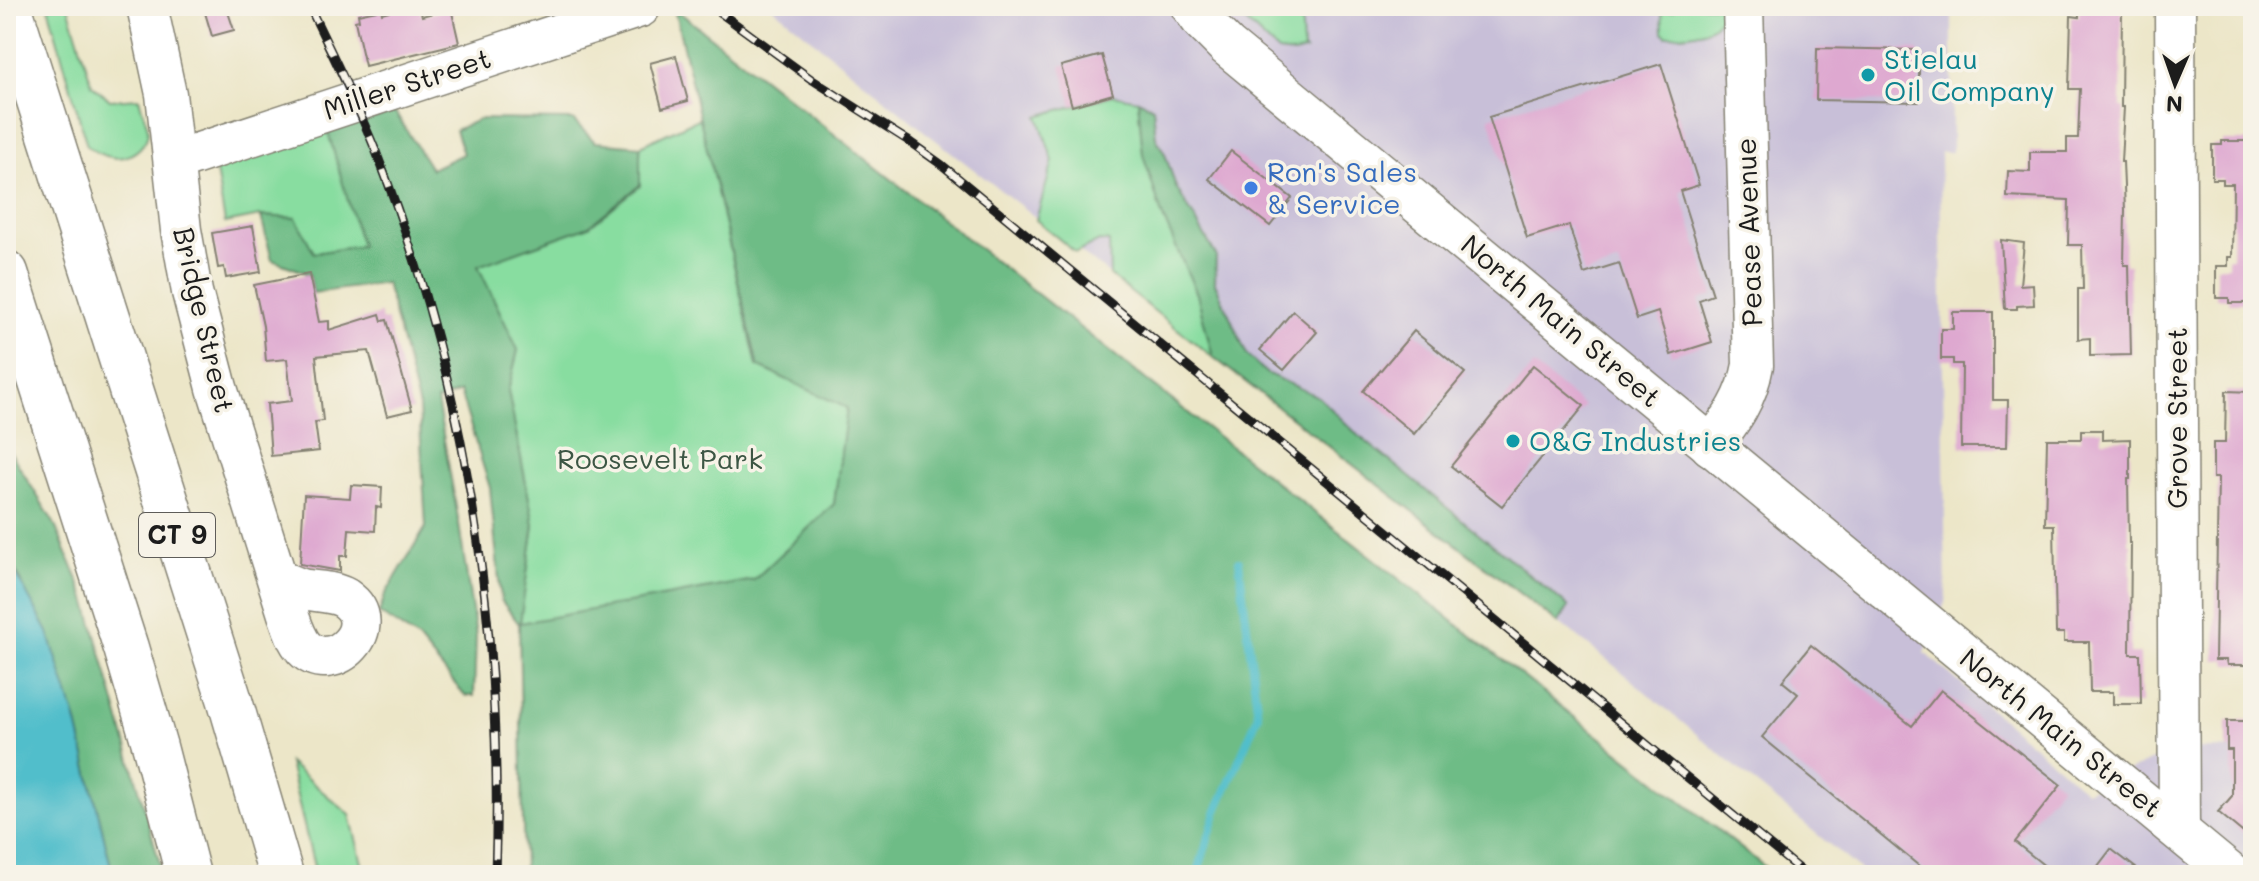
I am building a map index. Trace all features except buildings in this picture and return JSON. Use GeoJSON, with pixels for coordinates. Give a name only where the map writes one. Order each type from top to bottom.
{"type":"FeatureCollection","features":[{"type":"Feature","properties":{"kind":"highway","name":"CT 9"},"geometry":{"type":"LineString","coordinates":[[9,6],[226,686],[281,875]]}},
{"type":"Feature","properties":{"kind":"highway","name":"CT 9"},"geometry":{"type":"LineString","coordinates":[[6,273],[126,648],[188,875]]}},
{"type":"Feature","properties":{"kind":"street","name":"Bridge Street"},"geometry":{"type":"LineString","coordinates":[[147,6],[170,118],[181,230],[192,292],[217,388],[279,580]]}},
{"type":"Feature","properties":{"kind":"street","name":"North Main Street"},"geometry":{"type":"LineString","coordinates":[[1191,6],[1227,46],[2232,875]]}},
{"type":"Feature","properties":{"kind":"street","name":"Pease Avenue"},"geometry":{"type":"LineString","coordinates":[[1711,446],[1741,404],[1753,365],[1743,6]]}},
{"type":"Feature","properties":{"kind":"street","name":"Grove Street"},"geometry":{"type":"LineString","coordinates":[[2175,6],[2179,830]]}},
{"type":"Feature","properties":{"kind":"street","name":"Miller Street"},"geometry":{"type":"LineString","coordinates":[[175,161],[640,7]]}},
{"type":"Feature","properties":{"kind":"shaded area"},"geometry":{"type":"Polygon","coordinates":[[[771,6],[1952,6],[1952,152],[1940,152],[1946,600],[1925,653],[2086,791],[2152,760],[2198,749],[2253,750],[2253,875],[1866,875],[1606,659],[924,131],[771,6]]]}},
{"type":"Feature","properties":{"kind":"green space"},"geometry":{"type":"Polygon","coordinates":[[[48,6],[68,6],[92,85],[110,100],[139,98],[148,133],[134,153],[114,158],[87,146],[48,6]]]}},
{"type":"Feature","properties":{"kind":"green space"},"geometry":{"type":"Polygon","coordinates":[[[1229,6],[1301,6],[1305,51],[1294,54],[1278,52],[1229,6]]]}},
{"type":"Feature","properties":{"kind":"green space"},"geometry":{"type":"Polygon","coordinates":[[[1674,6],[1722,6],[1720,16],[1710,28],[1694,34],[1667,36],[1663,32],[1662,11],[1674,10],[1674,6]]]}},
{"type":"Feature","properties":{"kind":"green space"},"geometry":{"type":"Polygon","coordinates":[[[674,8],[1775,875],[524,875],[519,624],[501,600],[490,488],[460,392],[437,401],[476,636],[474,696],[465,696],[418,639],[379,613],[385,595],[426,527],[419,407],[386,283],[313,293],[309,274],[272,260],[261,216],[296,218],[314,253],[361,246],[328,132],[395,112],[431,169],[463,154],[455,130],[480,119],[573,120],[595,142],[640,146],[640,185],[589,226],[478,266],[518,350],[508,391],[534,525],[520,623],[754,580],[834,504],[847,408],[758,366],[674,8]]]}},
{"type":"Feature","properties":{"kind":"green space"},"geometry":{"type":"Polygon","coordinates":[[[1113,95],[1138,100],[1143,154],[1162,215],[1197,294],[1213,357],[1110,276],[1109,242],[1099,241],[1076,253],[1036,220],[1053,161],[1038,116],[1113,95]]]}},
{"type":"Feature","properties":{"kind":"green space"},"geometry":{"type":"Polygon","coordinates":[[[1138,100],[1153,107],[1156,138],[1176,187],[1216,255],[1215,283],[1247,355],[1266,373],[1319,397],[1358,435],[1569,607],[1558,623],[1213,357],[1197,294],[1162,215],[1143,154],[1138,100]]]}},
{"type":"Feature","properties":{"kind":"green space","name":"Roosevelt Park"},"geometry":{"type":"Polygon","coordinates":[[[700,118],[757,366],[848,407],[834,504],[754,580],[519,624],[534,525],[508,391],[518,350],[477,266],[589,226],[640,186],[640,146],[700,118]]]}},
{"type":"Feature","properties":{"kind":"green space"},"geometry":{"type":"Polygon","coordinates":[[[328,132],[362,246],[314,253],[295,218],[260,216],[225,223],[215,166],[328,132]]]}},
{"type":"Feature","properties":{"kind":"green space"},"geometry":{"type":"Polygon","coordinates":[[[6,445],[54,523],[86,599],[163,875],[113,875],[76,719],[21,580],[6,555],[6,445]]]}},
{"type":"Feature","properties":{"kind":"green space"},"geometry":{"type":"Polygon","coordinates":[[[289,763],[350,815],[365,875],[316,875],[289,763]]]}},
{"type":"Feature","properties":{"kind":"water"},"geometry":{"type":"Polygon","coordinates":[[[6,555],[48,632],[76,719],[113,875],[6,875],[6,555]]]}},
{"type":"Feature","properties":{"kind":"waterway"},"geometry":{"type":"LineString","coordinates":[[1197,875],[1216,813],[1258,716],[1239,561]]}},
{"type":"Feature","properties":{"kind":"railway"},"geometry":{"type":"LineString","coordinates":[[309,6],[375,149],[407,236],[455,415],[485,598],[493,690],[495,875]]}},
{"type":"Feature","properties":{"kind":"railway"},"geometry":{"type":"LineString","coordinates":[[711,6],[811,79],[942,165],[1806,875]]}},
{"type":"Feature","properties":{"kind":"place","name":"Stielau Oil Company"},"geometry":{"type":"Point","coordinates":[1868,75]}},
{"type":"Feature","properties":{"kind":"place","name":"Ron's Sales & Service"},"geometry":{"type":"Point","coordinates":[1251,188]}},
{"type":"Feature","properties":{"kind":"place","name":"O&G Industries"},"geometry":{"type":"Point","coordinates":[1513,441]}}]}
